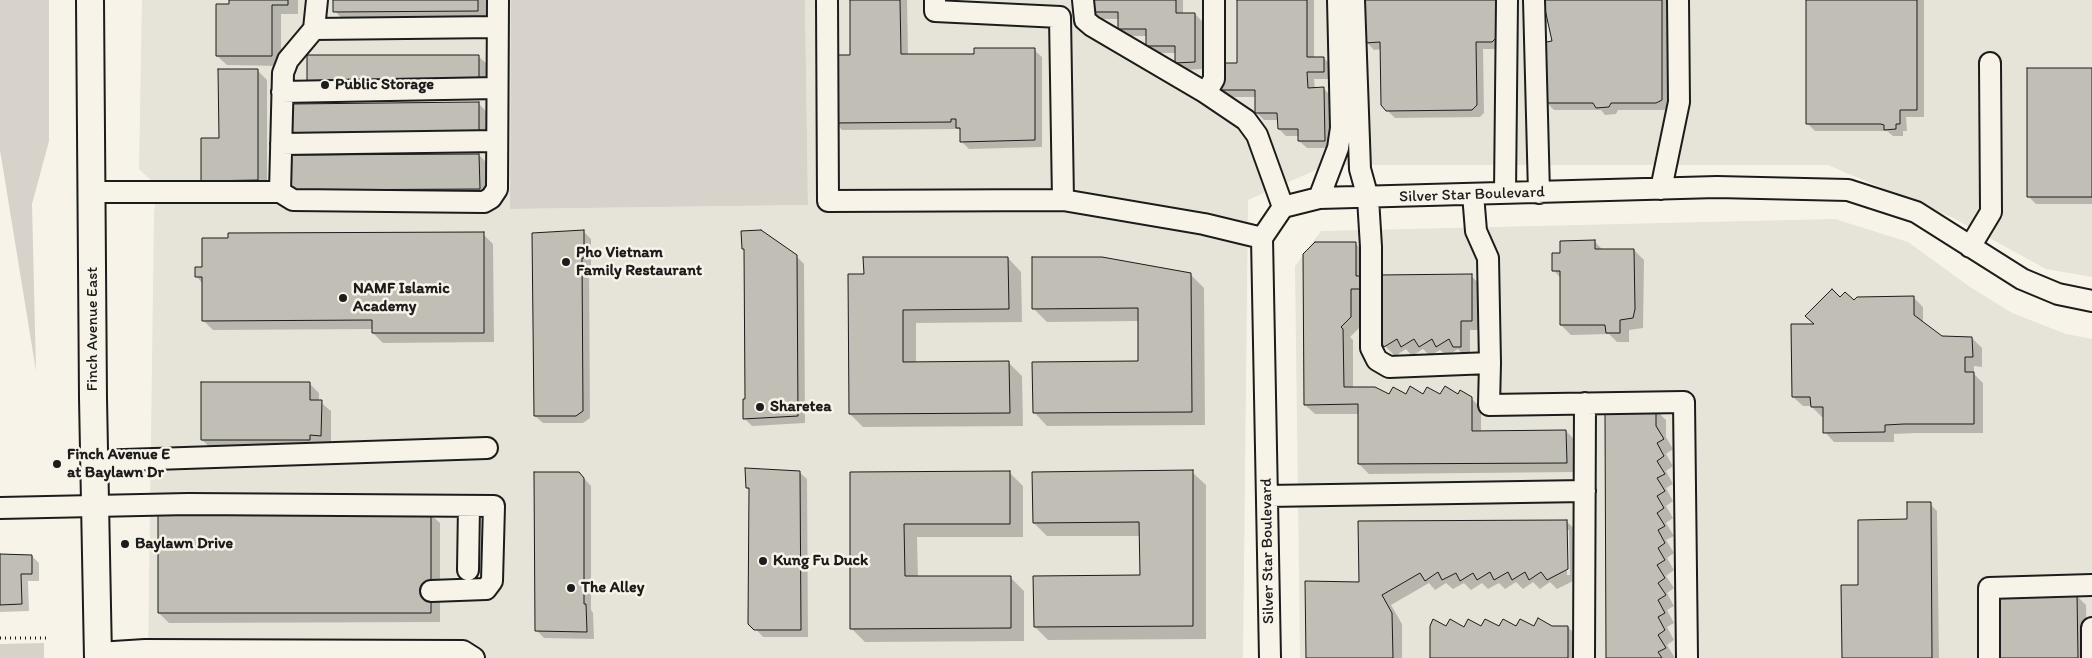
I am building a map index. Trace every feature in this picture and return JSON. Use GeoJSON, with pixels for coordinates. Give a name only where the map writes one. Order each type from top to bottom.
{"type":"FeatureCollection","features":[{"type":"Feature","properties":{"kind":"main road","name":"Finch Avenue East"},"geometry":{"type":"LineString","coordinates":[[90,0],[94,461],[98,656]]}},
{"type":"Feature","properties":{"kind":"street"},"geometry":{"type":"LineString","coordinates":[[280,192],[283,73],[288,60],[314,29],[317,0]]}},
{"type":"Feature","properties":{"kind":"street"},"geometry":{"type":"LineString","coordinates":[[92,192],[280,192],[293,200],[484,202],[491,198],[497,190],[498,0]]}},
{"type":"Feature","properties":{"kind":"street"},"geometry":{"type":"LineString","coordinates":[[827,0],[828,201],[1064,200],[1204,224],[1262,238],[1283,207],[1257,135],[1246,120],[1206,93],[1092,26],[1085,20],[1083,0]]}},
{"type":"Feature","properties":{"kind":"street"},"geometry":{"type":"LineString","coordinates":[[935,0],[935,11],[1048,8],[1060,17],[1064,200]]}},
{"type":"Feature","properties":{"kind":"street"},"geometry":{"type":"LineString","coordinates":[[1206,93],[1214,79],[1214,0]]}},
{"type":"Feature","properties":{"kind":"street"},"geometry":{"type":"LineString","coordinates":[[1319,198],[1338,148],[1341,128],[1338,0]]}},
{"type":"Feature","properties":{"kind":"street"},"geometry":{"type":"LineString","coordinates":[[1354,0],[1360,169],[1368,198],[1371,247],[1371,348],[1377,360],[1389,367],[1490,363]]}},
{"type":"Feature","properties":{"kind":"street"},"geometry":{"type":"LineString","coordinates":[[1505,193],[1507,0]]}},
{"type":"Feature","properties":{"kind":"street"},"geometry":{"type":"LineString","coordinates":[[1534,0],[1539,193]]}},
{"type":"Feature","properties":{"kind":"street"},"geometry":{"type":"LineString","coordinates":[[1661,189],[1679,102],[1678,0]]}},
{"type":"Feature","properties":{"kind":"street"},"geometry":{"type":"LineString","coordinates":[[314,29],[497,27]]}},
{"type":"Feature","properties":{"kind":"street"},"geometry":{"type":"LineString","coordinates":[[1970,247],[1991,212],[1990,63]]}},
{"type":"Feature","properties":{"kind":"street"},"geometry":{"type":"LineString","coordinates":[[282,92],[497,88]]}},
{"type":"Feature","properties":{"kind":"street"},"geometry":{"type":"LineString","coordinates":[[281,144],[497,141]]}},
{"type":"Feature","properties":{"kind":"street","name":"Silver Star Boulevard"},"geometry":{"type":"LineString","coordinates":[[1283,207],[1319,198],[1752,187],[1848,190],[1916,212],[2022,279],[2058,294],[2092,301]]}},
{"type":"Feature","properties":{"kind":"street"},"geometry":{"type":"LineString","coordinates":[[1473,194],[1476,231],[1488,258],[1489,404],[1684,402],[1687,658]]}},
{"type":"Feature","properties":{"kind":"street","name":"Silver Star Boulevard"},"geometry":{"type":"LineString","coordinates":[[1262,238],[1270,658]]}},
{"type":"Feature","properties":{"kind":"street"},"geometry":{"type":"LineString","coordinates":[[1584,658],[1585,403]]}},
{"type":"Feature","properties":{"kind":"street"},"geometry":{"type":"LineString","coordinates":[[94,461],[487,448]]}},
{"type":"Feature","properties":{"kind":"street"},"geometry":{"type":"LineString","coordinates":[[1267,496],[1585,491]]}},
{"type":"Feature","properties":{"kind":"street"},"geometry":{"type":"LineString","coordinates":[[0,508],[188,504],[494,506],[492,582],[486,590],[431,591]]}},
{"type":"Feature","properties":{"kind":"street"},"geometry":{"type":"LineString","coordinates":[[468,570],[469,506]]}},
{"type":"Feature","properties":{"kind":"street"},"geometry":{"type":"LineString","coordinates":[[1989,658],[1989,588],[2092,586]]}},
{"type":"Feature","properties":{"kind":"street"},"geometry":{"type":"LineString","coordinates":[[2092,628],[2092,658]]}},
{"type":"Feature","properties":{"kind":"street"},"geometry":{"type":"LineString","coordinates":[[98,656],[145,650],[463,651],[474,658]]}},
{"type":"Feature","properties":{"kind":"path"},"geometry":{"type":"LineString","coordinates":[[0,638],[47,638]]}},
{"type":"Feature","properties":{"kind":"shaded area"},"geometry":{"type":"Polygon","coordinates":[[[0,0],[49,0],[49,141],[32,204],[36,371],[0,150],[0,0]]]}},
{"type":"Feature","properties":{"kind":"shaded area"},"geometry":{"type":"Polygon","coordinates":[[[142,0],[511,0],[510,209],[808,205],[805,0],[2092,0],[2092,277],[2046,269],[1953,218],[1828,165],[1327,165],[1248,200],[1243,658],[148,658],[154,214],[157,186],[139,169],[142,0]]]}},
{"type":"Feature","properties":{"kind":"shaded area"},"geometry":{"type":"Polygon","coordinates":[[[511,0],[805,0],[808,205],[510,209],[511,0]]]}},
{"type":"Feature","properties":{"kind":"shaded area"},"geometry":{"type":"Polygon","coordinates":[[[1835,219],[1908,242],[1970,287],[2012,313],[2066,334],[2092,339],[2092,658],[1300,658],[1295,266],[1321,231],[1835,219]]]}},
{"type":"Feature","properties":{"kind":"shaded area"},"geometry":{"type":"Polygon","coordinates":[[[44,643],[44,658],[0,658],[0,644],[44,643]]]}},
{"type":"Feature","properties":{"kind":"building"},"geometry":{"type":"Polygon","coordinates":[[[229,0],[288,0],[288,5],[272,5],[272,56],[216,56],[216,4],[229,4],[229,0]]]}},
{"type":"Feature","properties":{"kind":"building"},"geometry":{"type":"Polygon","coordinates":[[[333,0],[478,0],[478,11],[333,12],[333,0]]]}},
{"type":"Feature","properties":{"kind":"building"},"geometry":{"type":"Polygon","coordinates":[[[850,0],[900,0],[901,54],[974,54],[974,48],[1035,48],[1035,140],[960,142],[960,128],[956,128],[956,119],[951,119],[951,122],[833,123],[833,55],[850,55],[850,0]]]}},
{"type":"Feature","properties":{"kind":"building"},"geometry":{"type":"Polygon","coordinates":[[[1089,0],[1176,0],[1176,13],[1195,13],[1195,62],[1175,63],[1175,46],[1146,46],[1146,29],[1118,29],[1118,12],[1089,12],[1089,0]]]}},
{"type":"Feature","properties":{"kind":"building"},"geometry":{"type":"Polygon","coordinates":[[[1237,0],[1307,0],[1307,57],[1324,57],[1324,72],[1307,72],[1308,88],[1324,87],[1325,141],[1298,141],[1298,129],[1278,129],[1277,113],[1255,113],[1255,90],[1221,90],[1220,63],[1237,63],[1237,0]]]}},
{"type":"Feature","properties":{"kind":"building"},"geometry":{"type":"Polygon","coordinates":[[[1359,0],[1498,0],[1498,36],[1492,42],[1476,42],[1477,105],[1472,110],[1386,111],[1381,105],[1380,42],[1365,43],[1359,0]]]}},
{"type":"Feature","properties":{"kind":"building"},"geometry":{"type":"Polygon","coordinates":[[[1543,0],[1662,0],[1662,100],[1656,103],[1611,103],[1609,107],[1596,108],[1593,103],[1545,103],[1541,43],[1552,41],[1543,0]]]}},
{"type":"Feature","properties":{"kind":"building"},"geometry":{"type":"Polygon","coordinates":[[[1806,0],[1917,0],[1917,110],[1900,110],[1900,124],[1896,124],[1896,129],[1884,130],[1884,125],[1881,124],[1806,124],[1806,0]]]}},
{"type":"Feature","properties":{"kind":"building"},"geometry":{"type":"Polygon","coordinates":[[[307,55],[479,55],[479,81],[307,82],[307,55]]]}},
{"type":"Feature","properties":{"kind":"building"},"geometry":{"type":"Polygon","coordinates":[[[2027,68],[2092,68],[2092,197],[2027,197],[2027,68]]]}},
{"type":"Feature","properties":{"kind":"building"},"geometry":{"type":"Polygon","coordinates":[[[218,69],[258,69],[258,180],[201,181],[201,138],[219,138],[218,69]]]}},
{"type":"Feature","properties":{"kind":"building"},"geometry":{"type":"Polygon","coordinates":[[[479,102],[479,133],[290,134],[290,104],[479,102]]]}},
{"type":"Feature","properties":{"kind":"building"},"geometry":{"type":"Polygon","coordinates":[[[479,154],[480,189],[291,190],[291,155],[479,154]]]}},
{"type":"Feature","properties":{"kind":"building"},"geometry":{"type":"Polygon","coordinates":[[[584,230],[584,258],[582,258],[583,411],[576,416],[534,416],[532,233],[584,230]]]}},
{"type":"Feature","properties":{"kind":"building"},"geometry":{"type":"Polygon","coordinates":[[[761,230],[797,255],[798,416],[743,419],[743,399],[745,399],[744,249],[742,249],[741,231],[761,230]]]}},
{"type":"Feature","properties":{"kind":"building","name":"NAMF Islamic Academy"},"geometry":{"type":"Polygon","coordinates":[[[484,232],[484,333],[372,333],[372,320],[202,321],[202,277],[195,277],[195,267],[202,267],[202,238],[228,238],[228,233],[484,232]]]}},
{"type":"Feature","properties":{"kind":"building"},"geometry":{"type":"Polygon","coordinates":[[[1595,240],[1595,249],[1634,249],[1635,309],[1633,318],[1620,320],[1620,333],[1606,333],[1605,325],[1560,325],[1560,271],[1552,271],[1552,253],[1560,253],[1560,241],[1595,240]]]}},
{"type":"Feature","properties":{"kind":"building"},"geometry":{"type":"Polygon","coordinates":[[[1315,242],[1356,242],[1356,276],[1361,276],[1361,289],[1351,289],[1351,317],[1341,327],[1343,329],[1344,387],[1375,387],[1389,394],[1393,387],[1406,394],[1410,386],[1423,394],[1427,387],[1440,394],[1445,386],[1458,394],[1460,390],[1472,397],[1472,431],[1566,430],[1567,463],[1358,464],[1358,404],[1304,405],[1303,254],[1315,242]]]}},
{"type":"Feature","properties":{"kind":"building"},"geometry":{"type":"Polygon","coordinates":[[[863,257],[1008,257],[1009,309],[903,310],[903,362],[1009,361],[1010,413],[849,414],[848,274],[864,274],[863,257]]]}},
{"type":"Feature","properties":{"kind":"building"},"geometry":{"type":"Polygon","coordinates":[[[1032,257],[1102,257],[1191,273],[1192,412],[1033,413],[1032,362],[1138,361],[1138,308],[1032,309],[1032,257]]]}},
{"type":"Feature","properties":{"kind":"building"},"geometry":{"type":"Polygon","coordinates":[[[1472,274],[1472,321],[1461,321],[1461,347],[1453,347],[1449,339],[1436,347],[1432,339],[1419,347],[1414,339],[1401,347],[1397,339],[1384,347],[1380,340],[1379,275],[1472,274]]]}},
{"type":"Feature","properties":{"kind":"building"},"geometry":{"type":"Polygon","coordinates":[[[1832,289],[1840,297],[1845,292],[1854,300],[1857,297],[1914,296],[1914,315],[1942,336],[1972,337],[1973,357],[1965,357],[1965,372],[1974,372],[1974,424],[1885,425],[1885,432],[1823,433],[1823,407],[1811,407],[1810,397],[1792,397],[1791,324],[1814,324],[1805,316],[1832,289]]]}},
{"type":"Feature","properties":{"kind":"building"},"geometry":{"type":"Polygon","coordinates":[[[201,382],[310,382],[310,400],[322,400],[321,436],[310,435],[310,440],[201,440],[201,382]]]}},
{"type":"Feature","properties":{"kind":"building"},"geometry":{"type":"Polygon","coordinates":[[[1605,409],[1656,409],[1656,426],[1664,439],[1657,443],[1664,456],[1657,461],[1665,474],[1657,478],[1665,491],[1657,496],[1664,508],[1657,513],[1665,526],[1658,530],[1665,543],[1658,548],[1665,560],[1657,565],[1665,578],[1658,583],[1666,595],[1658,600],[1665,613],[1658,617],[1665,630],[1658,635],[1666,648],[1658,652],[1662,658],[1606,658],[1605,409]]]}},
{"type":"Feature","properties":{"kind":"building"},"geometry":{"type":"Polygon","coordinates":[[[745,468],[800,471],[801,630],[754,630],[748,624],[749,488],[746,488],[745,468]]]}},
{"type":"Feature","properties":{"kind":"building"},"geometry":{"type":"Polygon","coordinates":[[[1193,470],[1193,626],[1034,627],[1033,576],[1140,575],[1139,522],[1033,523],[1032,472],[1193,470]]]}},
{"type":"Feature","properties":{"kind":"building"},"geometry":{"type":"Polygon","coordinates":[[[1010,471],[1010,524],[904,524],[905,576],[1011,576],[1011,628],[850,629],[850,472],[1010,471]]]}},
{"type":"Feature","properties":{"kind":"building"},"geometry":{"type":"Polygon","coordinates":[[[534,472],[579,472],[584,478],[584,604],[586,604],[587,632],[535,631],[534,472]]]}},
{"type":"Feature","properties":{"kind":"building"},"geometry":{"type":"Polygon","coordinates":[[[1907,502],[1931,502],[1932,658],[1842,658],[1841,585],[1858,585],[1858,520],[1907,519],[1907,502]]]}},
{"type":"Feature","properties":{"kind":"building"},"geometry":{"type":"Polygon","coordinates":[[[431,512],[431,613],[158,613],[158,513],[431,512]]]}},
{"type":"Feature","properties":{"kind":"building"},"geometry":{"type":"Polygon","coordinates":[[[1567,520],[1568,569],[1547,580],[1541,572],[1529,580],[1525,572],[1512,580],[1508,572],[1494,580],[1490,572],[1477,580],[1473,573],[1460,581],[1456,573],[1442,580],[1438,572],[1425,581],[1420,573],[1382,595],[1392,613],[1393,658],[1306,658],[1305,581],[1359,582],[1358,521],[1567,520]]]}},
{"type":"Feature","properties":{"kind":"building"},"geometry":{"type":"Polygon","coordinates":[[[0,554],[32,555],[32,574],[21,574],[22,604],[0,605],[0,554]]]}},
{"type":"Feature","properties":{"kind":"building"},"geometry":{"type":"Polygon","coordinates":[[[2077,593],[2078,658],[1993,658],[1995,605],[1999,598],[2002,596],[2077,593]]]}},
{"type":"Feature","properties":{"kind":"building"},"geometry":{"type":"Polygon","coordinates":[[[1538,618],[1552,626],[1568,626],[1568,658],[1430,658],[1430,626],[1433,619],[1446,626],[1450,619],[1464,627],[1468,619],[1481,626],[1485,619],[1499,626],[1503,619],[1516,626],[1520,619],[1534,626],[1538,618]]]}},
{"type":"Feature","properties":{"kind":"place","name":"Public Storage"},"geometry":{"type":"Point","coordinates":[325,85]}},
{"type":"Feature","properties":{"kind":"place","name":"Pho Vietnam Family Restaurant"},"geometry":{"type":"Point","coordinates":[566,262]}},
{"type":"Feature","properties":{"kind":"place","name":"NAMF Islamic Academy"},"geometry":{"type":"Point","coordinates":[343,298]}},
{"type":"Feature","properties":{"kind":"place","name":"Sharetea"},"geometry":{"type":"Point","coordinates":[760,407]}},
{"type":"Feature","properties":{"kind":"place","name":"Finch Avenue E at Baylawn Dr"},"geometry":{"type":"Point","coordinates":[57,464]}},
{"type":"Feature","properties":{"kind":"place","name":"Baylawn Drive"},"geometry":{"type":"Point","coordinates":[125,544]}},
{"type":"Feature","properties":{"kind":"place","name":"Kung Fu Duck"},"geometry":{"type":"Point","coordinates":[763,561]}},
{"type":"Feature","properties":{"kind":"place","name":"The Alley"},"geometry":{"type":"Point","coordinates":[571,588]}}]}
